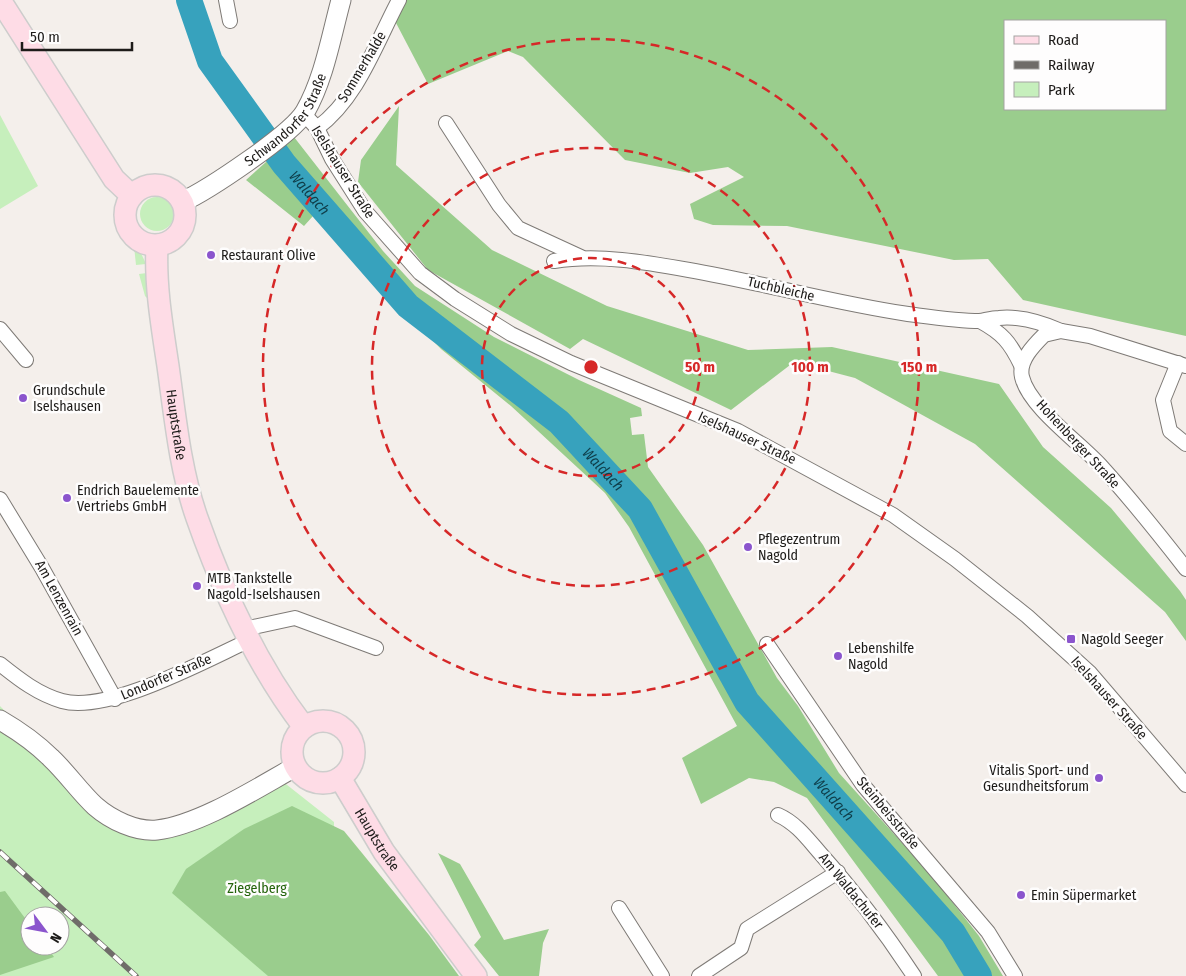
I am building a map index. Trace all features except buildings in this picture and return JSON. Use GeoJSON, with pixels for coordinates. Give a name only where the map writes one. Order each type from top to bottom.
{"type":"FeatureCollection","features":[{"type":"Feature","properties":{"kind":"main road"},"geometry":{"type":"LineString","coordinates":[[0,0],[114,179],[132,196]]}},
{"type":"Feature","properties":{"kind":"main road"},"geometry":{"type":"LineString","coordinates":[[159,185],[169,188],[182,202],[184,221],[181,230],[167,243],[157,246],[139,241],[126,226],[126,205],[132,196],[149,186],[159,185]]}},
{"type":"Feature","properties":{"kind":"main road","name":"Hauptstraße"},"geometry":{"type":"LineString","coordinates":[[157,246],[156,269],[162,328],[188,480],[197,517],[247,635],[290,709],[304,727]]}},
{"type":"Feature","properties":{"kind":"main road"},"geometry":{"type":"LineString","coordinates":[[313,722],[333,722],[349,734],[355,753],[348,772],[340,778],[320,784],[302,775],[295,767],[291,750],[293,741],[304,727],[313,722]]}},
{"type":"Feature","properties":{"kind":"main road","name":"Hauptstraße"},"geometry":{"type":"LineString","coordinates":[[340,778],[384,852],[476,976]]}},
{"type":"Feature","properties":{"kind":"street"},"geometry":{"type":"LineString","coordinates":[[226,0],[230,21]]}},
{"type":"Feature","properties":{"kind":"street","name":"Schwandorfer Straße"},"geometry":{"type":"LineString","coordinates":[[182,202],[202,193],[278,138],[304,114],[320,79],[341,0]]}},
{"type":"Feature","properties":{"kind":"street","name":"Sommerhalde"},"geometry":{"type":"LineString","coordinates":[[317,128],[328,120],[351,90],[397,1]]}},
{"type":"Feature","properties":{"kind":"street","name":"Iselshauser Straße"},"geometry":{"type":"LineString","coordinates":[[304,114],[317,128],[332,159],[366,211],[420,273],[455,299],[511,334],[571,363],[738,431],[894,515],[1027,616],[1090,673],[1186,785]]}},
{"type":"Feature","properties":{"kind":"street","name":"Tuchbleiche"},"geometry":{"type":"LineString","coordinates":[[446,123],[499,205],[518,228],[581,257]]}},
{"type":"Feature","properties":{"kind":"street","name":"Tuchbleiche"},"geometry":{"type":"LineString","coordinates":[[554,261],[581,257],[644,262],[701,272],[851,306],[912,315],[980,321],[1000,318],[1028,321],[1047,325],[1061,331]]}},
{"type":"Feature","properties":{"kind":"street","name":"Tuchbleiche"},"geometry":{"type":"LineString","coordinates":[[980,321],[995,329],[1011,344],[1021,365]]}},
{"type":"Feature","properties":{"kind":"street"},"geometry":{"type":"LineString","coordinates":[[0,329],[26,360]]}},
{"type":"Feature","properties":{"kind":"street"},"geometry":{"type":"LineString","coordinates":[[1021,365],[1044,335],[1061,331],[1090,336],[1182,364],[1164,400],[1170,431],[1186,444]]}},
{"type":"Feature","properties":{"kind":"street","name":"Hohenberger Straße"},"geometry":{"type":"LineString","coordinates":[[1021,365],[1022,376],[1028,392],[1053,420],[1099,464],[1186,569]]}},
{"type":"Feature","properties":{"kind":"street","name":"Am Lenzenrain"},"geometry":{"type":"LineString","coordinates":[[0,499],[42,568],[115,699]]}},
{"type":"Feature","properties":{"kind":"street","name":"Londorfer Straße"},"geometry":{"type":"LineString","coordinates":[[0,664],[34,690],[64,702],[88,703],[115,699],[247,635],[295,618],[376,648]]}},
{"type":"Feature","properties":{"kind":"street","name":"Steinbeisstraße"},"geometry":{"type":"LineString","coordinates":[[767,644],[863,785],[988,932],[1015,976]]}},
{"type":"Feature","properties":{"kind":"street"},"geometry":{"type":"LineString","coordinates":[[0,720],[22,732],[51,758],[96,806],[123,824],[156,830],[183,823],[219,808],[295,767]]}},
{"type":"Feature","properties":{"kind":"street","name":"Am Waldachufer"},"geometry":{"type":"LineString","coordinates":[[778,814],[792,821],[870,910],[914,976]]}},
{"type":"Feature","properties":{"kind":"street"},"geometry":{"type":"LineString","coordinates":[[699,976],[740,948],[747,929],[838,872]]}},
{"type":"Feature","properties":{"kind":"street"},"geometry":{"type":"LineString","coordinates":[[619,908],[662,976]]}},
{"type":"Feature","properties":{"kind":"green space"},"geometry":{"type":"Polygon","coordinates":[[[405,0],[1186,0],[1186,336],[1023,300],[988,259],[954,260],[787,226],[713,225],[694,219],[690,204],[744,177],[728,167],[690,173],[625,160],[523,57],[508,51],[428,84],[395,21],[405,0]]]}},
{"type":"Feature","properties":{"kind":"green space"},"geometry":{"type":"Polygon","coordinates":[[[399,106],[396,165],[492,250],[607,306],[748,350],[832,347],[999,384],[1043,447],[1111,508],[1180,591],[1186,600],[1186,641],[1165,612],[975,444],[855,378],[794,362],[731,410],[583,339],[570,349],[428,270],[358,182],[361,160],[399,106]]]}},
{"type":"Feature","properties":{"kind":"green space"},"geometry":{"type":"Polygon","coordinates":[[[0,115],[38,186],[0,209],[0,115]]]}},
{"type":"Feature","properties":{"kind":"green space"},"geometry":{"type":"Polygon","coordinates":[[[294,137],[383,251],[415,286],[494,337],[579,380],[641,408],[642,416],[630,418],[632,435],[644,434],[648,467],[703,545],[777,678],[798,706],[839,773],[931,875],[979,936],[1003,976],[938,976],[807,798],[774,782],[749,778],[701,804],[682,758],[737,726],[629,527],[605,493],[511,406],[441,349],[313,216],[304,226],[246,180],[294,137]]]}},
{"type":"Feature","properties":{"kind":"green space"},"geometry":{"type":"Polygon","coordinates":[[[157,197],[169,202],[174,214],[169,226],[157,231],[145,226],[140,214],[145,202],[157,197]]]}},
{"type":"Feature","properties":{"kind":"green space"},"geometry":{"type":"Polygon","coordinates":[[[134,246],[140,251],[146,264],[136,265],[134,246]]]}},
{"type":"Feature","properties":{"kind":"green space"},"geometry":{"type":"Polygon","coordinates":[[[147,273],[151,302],[145,296],[139,274],[147,273]]]}},
{"type":"Feature","properties":{"kind":"green space","name":"Ziegelberg"},"geometry":{"type":"Polygon","coordinates":[[[0,706],[96,806],[156,830],[277,777],[334,822],[334,847],[419,976],[0,976],[0,706]]]}},
{"type":"Feature","properties":{"kind":"green space"},"geometry":{"type":"Polygon","coordinates":[[[292,806],[344,831],[429,935],[459,976],[268,976],[172,893],[186,869],[244,829],[292,806]]]}},
{"type":"Feature","properties":{"kind":"green space"},"geometry":{"type":"Polygon","coordinates":[[[438,853],[460,864],[504,940],[549,929],[543,943],[539,976],[499,976],[474,945],[481,937],[438,853]]]}},
{"type":"Feature","properties":{"kind":"green space"},"geometry":{"type":"Polygon","coordinates":[[[5,891],[20,911],[20,956],[54,957],[0,975],[0,892],[5,891]]]}},
{"type":"Feature","properties":{"kind":"waterway","name":"Waldach"},"geometry":{"type":"LineString","coordinates":[[189,0],[210,61],[284,164],[408,306],[559,422],[640,509],[747,702],[953,933],[979,976]]}},
{"type":"Feature","properties":{"kind":"railway"},"geometry":{"type":"LineString","coordinates":[[0,852],[136,976]]}},
{"type":"Feature","properties":{"kind":"place","name":"Restaurant Olive"},"geometry":{"type":"Point","coordinates":[211,255]}},
{"type":"Feature","properties":{"kind":"place","name":"Grundschule Iselshausen"},"geometry":{"type":"Point","coordinates":[23,398]}},
{"type":"Feature","properties":{"kind":"place","name":"Endrich Bauelemente Vertriebs GmbH"},"geometry":{"type":"Point","coordinates":[67,498]}},
{"type":"Feature","properties":{"kind":"place","name":"Pflegezentrum Nagold"},"geometry":{"type":"Point","coordinates":[748,547]}},
{"type":"Feature","properties":{"kind":"place","name":"MTB Tankstelle Nagold-Iselshausen"},"geometry":{"type":"Point","coordinates":[197,586]}},
{"type":"Feature","properties":{"kind":"place","name":"Nagold Seeger"},"geometry":{"type":"Point","coordinates":[1071,639]}},
{"type":"Feature","properties":{"kind":"place","name":"Lebenshilfe Nagold"},"geometry":{"type":"Point","coordinates":[838,656]}},
{"type":"Feature","properties":{"kind":"place","name":"Vitalis Sport- und Gesundheitsforum"},"geometry":{"type":"Point","coordinates":[1099,778]}},
{"type":"Feature","properties":{"kind":"place","name":"Emin Süpermarket"},"geometry":{"type":"Point","coordinates":[1021,895]}}]}
